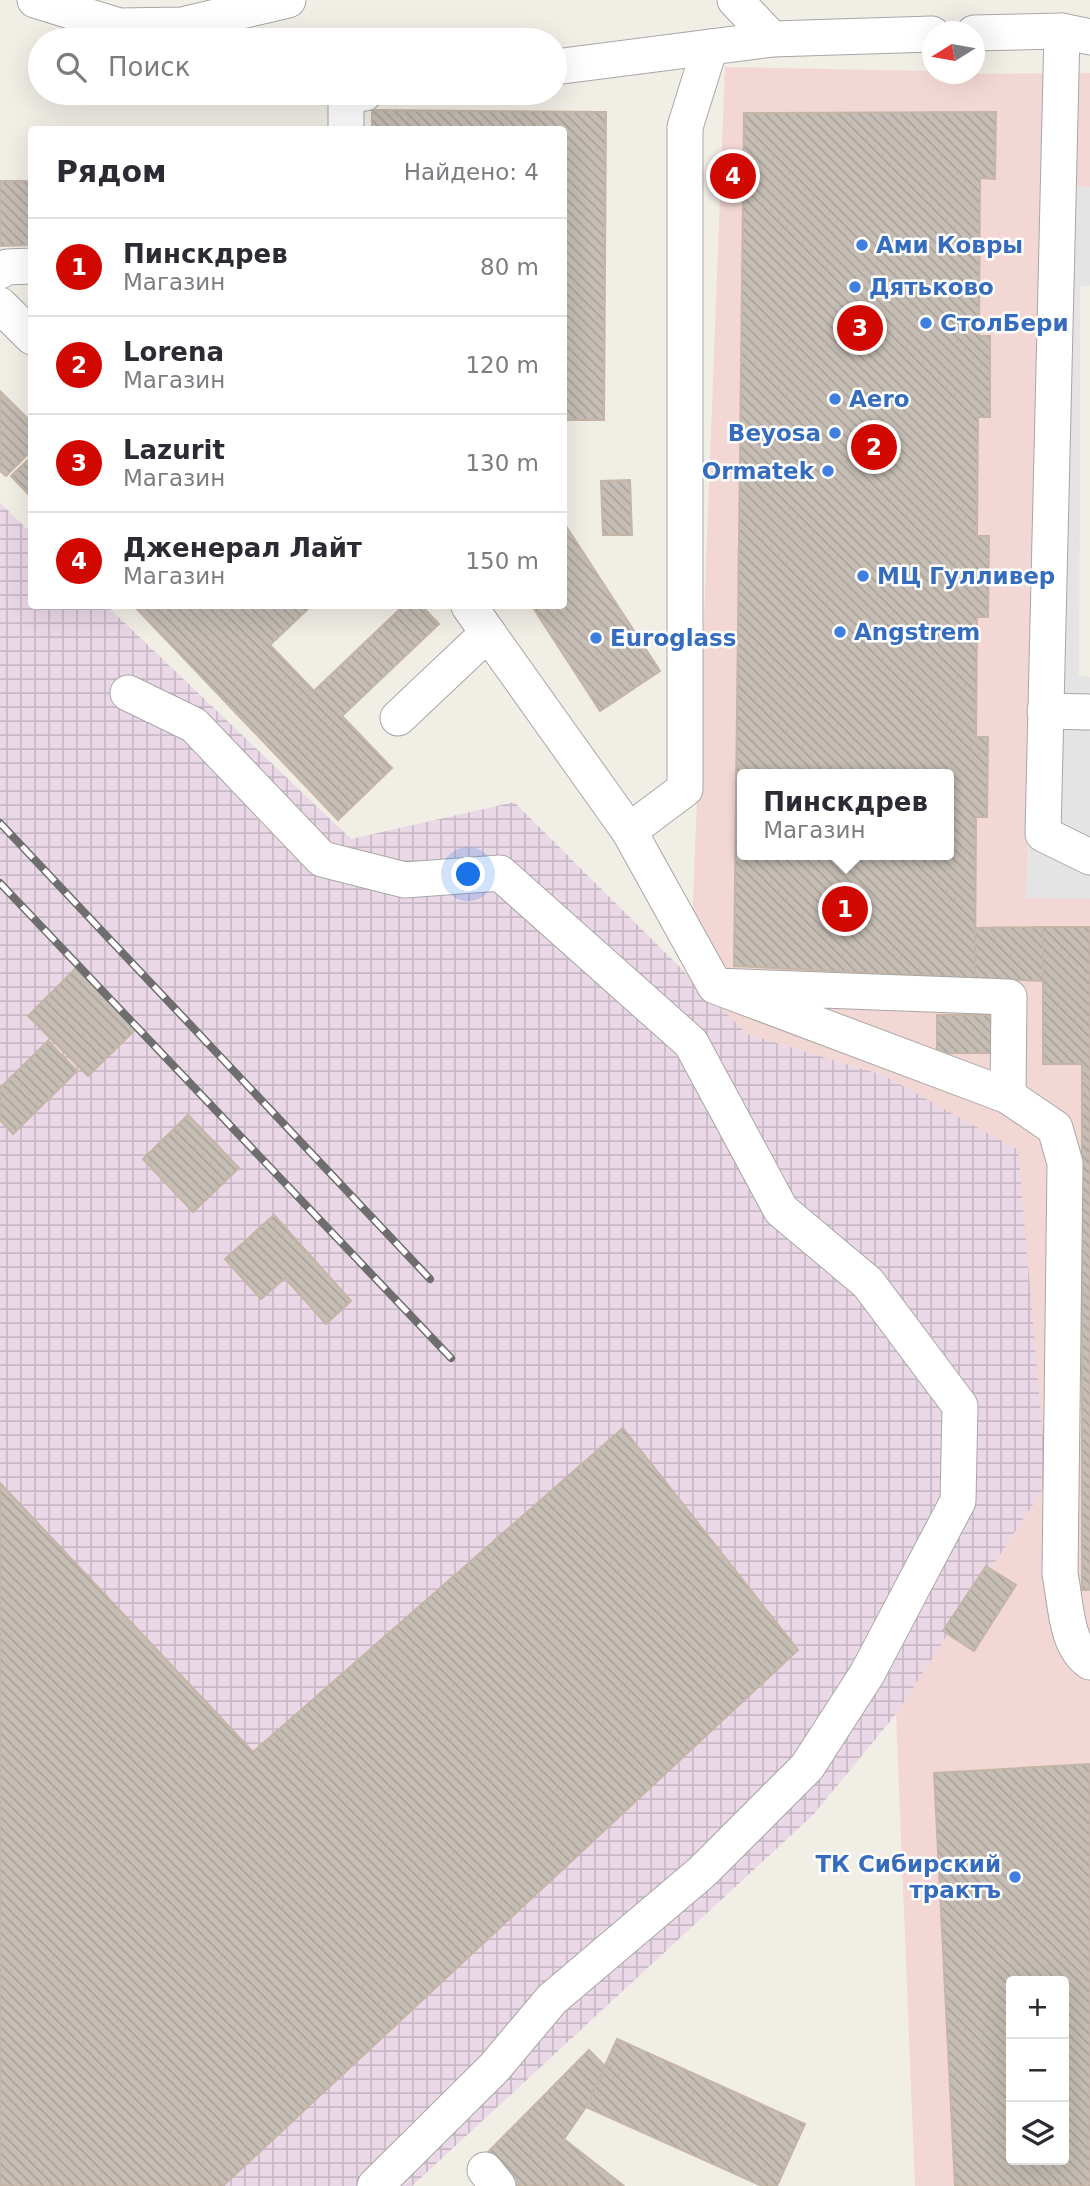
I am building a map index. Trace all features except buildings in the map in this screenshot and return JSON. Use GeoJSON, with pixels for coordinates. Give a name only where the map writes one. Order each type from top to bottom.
{"type":"FeatureCollection","features":[{"type":"Feature","properties":{"kind":"lane"},"geometry":{"type":"LineString","coordinates":[[36,0],[119,26],[182,25],[264,2]]}},
{"type":"Feature","properties":{"kind":"lane"},"geometry":{"type":"LineString","coordinates":[[735,0],[772,38]]}},
{"type":"Feature","properties":{"kind":"lane"},"geometry":{"type":"LineString","coordinates":[[985,33],[1076,34],[1045,711],[1043,834],[1090,857]]}},
{"type":"Feature","properties":{"kind":"lane"},"geometry":{"type":"LineString","coordinates":[[567,65],[772,38],[922,34]]}},
{"type":"Feature","properties":{"kind":"lane"},"geometry":{"type":"LineString","coordinates":[[629,831],[684,789],[685,127],[710,47]]}},
{"type":"Feature","properties":{"kind":"lane"},"geometry":{"type":"LineString","coordinates":[[346,105],[346,126]]}},
{"type":"Feature","properties":{"kind":"lane"},"geometry":{"type":"LineString","coordinates":[[0,271],[7,267],[28,266]]}},
{"type":"Feature","properties":{"kind":"lane"},"geometry":{"type":"LineString","coordinates":[[0,305],[28,333]]}},
{"type":"Feature","properties":{"kind":"lane"},"geometry":{"type":"LineString","coordinates":[[398,718],[478,619],[629,831],[715,986],[1008,1097],[1055,1128],[1065,1163],[1060,1574],[1073,1641],[1082,1657],[1090,1662]]}},
{"type":"Feature","properties":{"kind":"lane"},"geometry":{"type":"LineString","coordinates":[[128,693],[194,725],[322,859],[405,880],[499,873],[691,1043],[781,1210],[868,1283],[960,1406],[958,1501],[867,1674],[807,1767],[702,1872],[552,1999],[494,2068],[375,2186]]}},
{"type":"Feature","properties":{"kind":"lane"},"geometry":{"type":"LineString","coordinates":[[1045,711],[1090,712]]}},
{"type":"Feature","properties":{"kind":"lane"},"geometry":{"type":"LineString","coordinates":[[715,986],[1009,997],[1008,1097]]}},
{"type":"Feature","properties":{"kind":"shaded area"},"geometry":{"type":"Polygon","coordinates":[[[725,67],[922,71],[922,84],[985,84],[985,74],[1090,73],[1090,285],[1080,286],[1079,676],[1090,677],[1090,2186],[915,2186],[896,1714],[1047,1483],[883,1075],[747,1034],[690,981],[725,67]]]}},
{"type":"Feature","properties":{"kind":"shaded area"},"geometry":{"type":"Polygon","coordinates":[[[1050,186],[1090,187],[1090,285],[1080,286],[1079,676],[1090,677],[1090,899],[1026,898],[1050,186]]]}},
{"type":"Feature","properties":{"kind":"shaded area"},"geometry":{"type":"Polygon","coordinates":[[[0,503],[28,530],[28,609],[110,609],[351,839],[514,802],[747,1034],[883,1075],[1018,1150],[1047,1483],[896,1714],[813,1815],[412,2186],[0,2186],[0,503]]]}},
{"type":"Feature","properties":{"kind":"railway"},"geometry":{"type":"LineString","coordinates":[[0,823],[430,1279]]}},
{"type":"Feature","properties":{"kind":"railway"},"geometry":{"type":"LineString","coordinates":[[0,883],[451,1358]]}},
{"type":"Feature","properties":{"kind":"place","name":"Дженерал Лайт"},"geometry":{"type":"Point","coordinates":[733,176]}},
{"type":"Feature","properties":{"kind":"place","name":"Ами Ковры"},"geometry":{"type":"Point","coordinates":[862,245]}},
{"type":"Feature","properties":{"kind":"place","name":"Дятьково"},"geometry":{"type":"Point","coordinates":[855,287]}},
{"type":"Feature","properties":{"kind":"place","name":"СтолБери"},"geometry":{"type":"Point","coordinates":[926,323]}},
{"type":"Feature","properties":{"kind":"place","name":"Lazurit"},"geometry":{"type":"Point","coordinates":[860,328]}},
{"type":"Feature","properties":{"kind":"place","name":"Aero"},"geometry":{"type":"Point","coordinates":[835,399]}},
{"type":"Feature","properties":{"kind":"place","name":"Beyosa"},"geometry":{"type":"Point","coordinates":[835,433]}},
{"type":"Feature","properties":{"kind":"place","name":"Lorena"},"geometry":{"type":"Point","coordinates":[874,447]}},
{"type":"Feature","properties":{"kind":"place","name":"Ormatek"},"geometry":{"type":"Point","coordinates":[828,471]}},
{"type":"Feature","properties":{"kind":"place","name":"МЦ Гулливер"},"geometry":{"type":"Point","coordinates":[863,576]}},
{"type":"Feature","properties":{"kind":"place","name":"Angstrem"},"geometry":{"type":"Point","coordinates":[840,632]}},
{"type":"Feature","properties":{"kind":"place","name":"Euroglass"},"geometry":{"type":"Point","coordinates":[596,638]}},
{"type":"Feature","properties":{"kind":"place","name":"Пинскдрев"},"geometry":{"type":"Point","coordinates":[845,909]}},
{"type":"Feature","properties":{"kind":"place","name":"ТК Сибирский трактъ"},"geometry":{"type":"Point","coordinates":[1015,1877]}}]}
